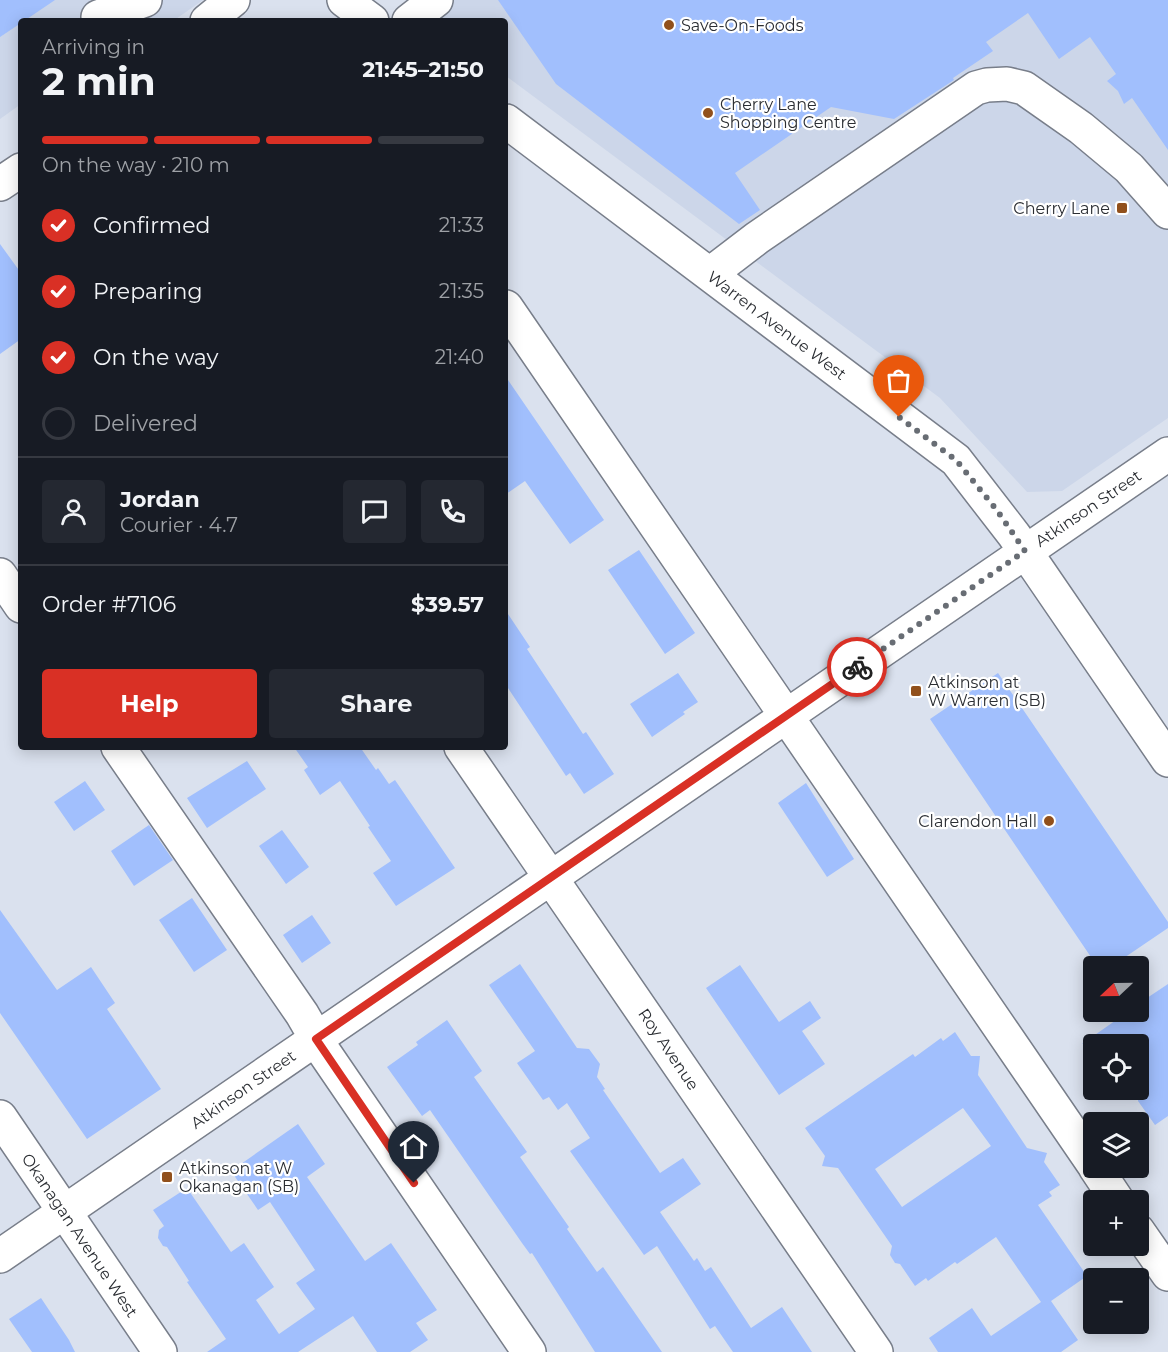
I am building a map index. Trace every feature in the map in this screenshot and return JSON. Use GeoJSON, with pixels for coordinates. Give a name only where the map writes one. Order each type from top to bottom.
{"type":"FeatureCollection","features":[{"type":"Feature","properties":{"kind":"street"},"geometry":{"type":"LineString","coordinates":[[106,8],[144,0]]}},
{"type":"Feature","properties":{"kind":"street"},"geometry":{"type":"LineString","coordinates":[[211,18],[233,0]]}},
{"type":"Feature","properties":{"kind":"street"},"geometry":{"type":"LineString","coordinates":[[344,0],[368,18]]}},
{"type":"Feature","properties":{"kind":"street"},"geometry":{"type":"LineString","coordinates":[[414,18],[436,0]]}},
{"type":"Feature","properties":{"kind":"street"},"geometry":{"type":"LineString","coordinates":[[710,274],[757,238],[976,88],[987,85],[1007,84],[1024,88],[1081,128],[1129,168],[1168,212]]}},
{"type":"Feature","properties":{"kind":"street","name":"Warren Avenue West"},"geometry":{"type":"LineString","coordinates":[[508,122],[956,460],[996,509],[1168,760]]}},
{"type":"Feature","properties":{"kind":"street"},"geometry":{"type":"LineString","coordinates":[[0,184],[18,172]]}},
{"type":"Feature","properties":{"kind":"street"},"geometry":{"type":"LineString","coordinates":[[508,310],[1083,1150]]}},
{"type":"Feature","properties":{"kind":"street","name":"Atkinson Street"},"geometry":{"type":"LineString","coordinates":[[0,1256],[1168,454]]}},
{"type":"Feature","properties":{"kind":"street"},"geometry":{"type":"LineString","coordinates":[[0,575],[18,602]]}},
{"type":"Feature","properties":{"kind":"street"},"geometry":{"type":"LineString","coordinates":[[120,750],[302,1014],[316,1039],[529,1352]]}},
{"type":"Feature","properties":{"kind":"street","name":"Roy Avenue"},"geometry":{"type":"LineString","coordinates":[[463,750],[876,1352]]}},
{"type":"Feature","properties":{"kind":"street","name":"Okanagan Avenue West"},"geometry":{"type":"LineString","coordinates":[[0,1118],[160,1352]]}},
{"type":"Feature","properties":{"kind":"street"},"geometry":{"type":"LineString","coordinates":[[1149,1247],[1168,1274]]}},
{"type":"Feature","properties":{"kind":"shaded area"},"geometry":{"type":"Polygon","coordinates":[[[0,0],[203,0],[177,18],[18,18],[18,106],[0,119],[0,0]]]}},
{"type":"Feature","properties":{"kind":"shaded area"},"geometry":{"type":"Polygon","coordinates":[[[407,0],[1168,0],[1168,418],[1062,491],[1027,492],[940,398],[508,77],[508,18],[430,18],[407,0]]]}},
{"type":"Feature","properties":{"kind":"building"},"geometry":{"type":"Polygon","coordinates":[[[0,0],[55,0],[28,18],[18,18],[18,25],[0,37],[0,0]]]}},
{"type":"Feature","properties":{"kind":"building","name":"Cherry Lane Shopping Centre"},"geometry":{"type":"Polygon","coordinates":[[[498,0],[1168,0],[1168,150],[1132,98],[1124,104],[1118,91],[1107,81],[1116,74],[1090,37],[1059,59],[1028,13],[986,42],[993,51],[953,78],[954,80],[894,119],[831,107],[735,173],[760,210],[739,224],[556,84],[498,0]]]}},
{"type":"Feature","properties":{"kind":"building"},"geometry":{"type":"Polygon","coordinates":[[[0,244],[18,269],[18,341],[0,354],[0,244]]]}},
{"type":"Feature","properties":{"kind":"building"},"geometry":{"type":"Polygon","coordinates":[[[508,380],[604,520],[570,544],[525,481],[508,493],[508,380]]]}},
{"type":"Feature","properties":{"kind":"building"},"geometry":{"type":"Polygon","coordinates":[[[639,550],[695,633],[665,654],[608,570],[639,550]]]}},
{"type":"Feature","properties":{"kind":"building"},"geometry":{"type":"Polygon","coordinates":[[[508,614],[530,647],[527,649],[583,734],[586,732],[614,774],[584,794],[570,773],[566,776],[508,688],[508,614]]]}},
{"type":"Feature","properties":{"kind":"building"},"geometry":{"type":"Polygon","coordinates":[[[678,673],[698,702],[652,737],[630,704],[678,673]]]}},
{"type":"Feature","properties":{"kind":"building","name":"Clarendon Hall"},"geometry":{"type":"Polygon","coordinates":[[[998,673],[1168,922],[1168,928],[1127,956],[1090,956],[930,719],[998,673]]]}},
{"type":"Feature","properties":{"kind":"building"},"geometry":{"type":"Polygon","coordinates":[[[296,750],[362,750],[389,784],[395,780],[455,868],[396,906],[373,873],[391,861],[368,827],[370,826],[340,781],[320,795],[304,770],[308,767],[296,750]]]}},
{"type":"Feature","properties":{"kind":"building"},"geometry":{"type":"Polygon","coordinates":[[[247,761],[266,789],[207,828],[187,798],[247,761]]]}},
{"type":"Feature","properties":{"kind":"building"},"geometry":{"type":"Polygon","coordinates":[[[85,781],[105,810],[74,831],[54,802],[85,781]]]}},
{"type":"Feature","properties":{"kind":"building"},"geometry":{"type":"Polygon","coordinates":[[[806,783],[854,859],[827,877],[778,803],[806,783]]]}},
{"type":"Feature","properties":{"kind":"building"},"geometry":{"type":"Polygon","coordinates":[[[149,825],[173,860],[134,886],[111,851],[149,825]]]}},
{"type":"Feature","properties":{"kind":"building"},"geometry":{"type":"Polygon","coordinates":[[[282,830],[309,867],[286,884],[259,846],[282,830]]]}},
{"type":"Feature","properties":{"kind":"building"},"geometry":{"type":"Polygon","coordinates":[[[192,898],[227,950],[194,972],[159,920],[192,898]]]}},
{"type":"Feature","properties":{"kind":"building"},"geometry":{"type":"Polygon","coordinates":[[[0,910],[57,990],[91,967],[115,1003],[107,1009],[161,1089],[87,1139],[0,1013],[0,910]]]}},
{"type":"Feature","properties":{"kind":"building"},"geometry":{"type":"Polygon","coordinates":[[[312,915],[331,943],[302,963],[283,935],[312,915]]]}},
{"type":"Feature","properties":{"kind":"building"},"geometry":{"type":"Polygon","coordinates":[[[520,964],[577,1048],[589,1049],[600,1064],[597,1077],[605,1089],[603,1090],[660,1173],[683,1158],[701,1184],[660,1212],[694,1261],[697,1258],[705,1271],[711,1267],[751,1328],[782,1307],[812,1352],[733,1352],[715,1326],[710,1329],[657,1246],[644,1255],[570,1151],[590,1138],[567,1103],[558,1110],[549,1097],[543,1100],[517,1063],[535,1051],[489,985],[520,964]]]}},
{"type":"Feature","properties":{"kind":"building"},"geometry":{"type":"Polygon","coordinates":[[[740,965],[779,1022],[810,1001],[821,1018],[802,1031],[825,1064],[779,1095],[706,988],[740,965]]]}},
{"type":"Feature","properties":{"kind":"building"},"geometry":{"type":"Polygon","coordinates":[[[1168,984],[1168,1116],[1155,1125],[1149,1117],[1149,1112],[1146,1112],[1138,1101],[1149,1100],[1149,1034],[1096,1034],[1113,1022],[1149,1022],[1149,997],[1168,984]]]}},
{"type":"Feature","properties":{"kind":"building"},"geometry":{"type":"Polygon","coordinates":[[[447,1020],[482,1071],[474,1077],[527,1152],[520,1157],[597,1272],[603,1267],[662,1352],[595,1352],[532,1253],[530,1254],[522,1243],[430,1110],[422,1116],[387,1067],[447,1020]]]}},
{"type":"Feature","properties":{"kind":"building"},"geometry":{"type":"Polygon","coordinates":[[[955,1032],[971,1056],[980,1056],[978,1075],[1027,1148],[1047,1153],[1044,1162],[1060,1185],[1049,1192],[1052,1196],[1038,1205],[1083,1270],[1083,1279],[1051,1301],[1078,1340],[1061,1352],[938,1352],[929,1338],[972,1308],[991,1336],[1041,1302],[996,1237],[957,1264],[955,1262],[928,1281],[926,1278],[915,1286],[900,1264],[895,1263],[890,1255],[892,1246],[838,1168],[822,1166],[825,1156],[805,1128],[913,1054],[915,1057],[941,1038],[943,1041],[955,1032]],[[963,1108],[875,1169],[902,1207],[991,1146],[963,1108]]]}},
{"type":"Feature","properties":{"kind":"building"},"geometry":{"type":"Polygon","coordinates":[[[298,1124],[325,1164],[307,1177],[365,1261],[391,1243],[437,1310],[416,1323],[428,1340],[410,1352],[377,1352],[353,1316],[298,1352],[207,1352],[226,1339],[187,1282],[189,1281],[167,1247],[163,1246],[158,1238],[159,1230],[164,1226],[153,1210],[187,1188],[231,1252],[244,1243],[274,1287],[256,1300],[279,1334],[315,1309],[296,1283],[315,1270],[270,1202],[258,1210],[231,1171],[298,1124]]]}},
{"type":"Feature","properties":{"kind":"building"},"geometry":{"type":"Polygon","coordinates":[[[41,1298],[75,1352],[32,1352],[9,1319],[41,1298]]]}},
{"type":"Feature","properties":{"kind":"way so far"},"geometry":{"type":"LineString","coordinates":[[857,667],[1025,551],[996,509],[956,460],[899,417]]}},
{"type":"Feature","properties":{"kind":"place","name":"Save-On-Foods"},"geometry":{"type":"Point","coordinates":[669,25]}},
{"type":"Feature","properties":{"kind":"place","name":"Cherry Lane Shopping Centre"},"geometry":{"type":"Point","coordinates":[708,113]}},
{"type":"Feature","properties":{"kind":"place","name":"Cherry Lane"},"geometry":{"type":"Point","coordinates":[1122,208]}},
{"type":"Feature","properties":{"kind":"place","name":"Atkinson at W Warren (SB)"},"geometry":{"type":"Point","coordinates":[916,691]}},
{"type":"Feature","properties":{"kind":"place","name":"Clarendon Hall"},"geometry":{"type":"Point","coordinates":[1049,821]}},
{"type":"Feature","properties":{"kind":"place","name":"Atkinson at W Okanagan (SB)"},"geometry":{"type":"Point","coordinates":[167,1177]}},
{"type":"Feature","properties":{"kind":"route"},"geometry":{"type":"LineString","coordinates":[[414,1183],[316,1039],[857,667]]}}]}
